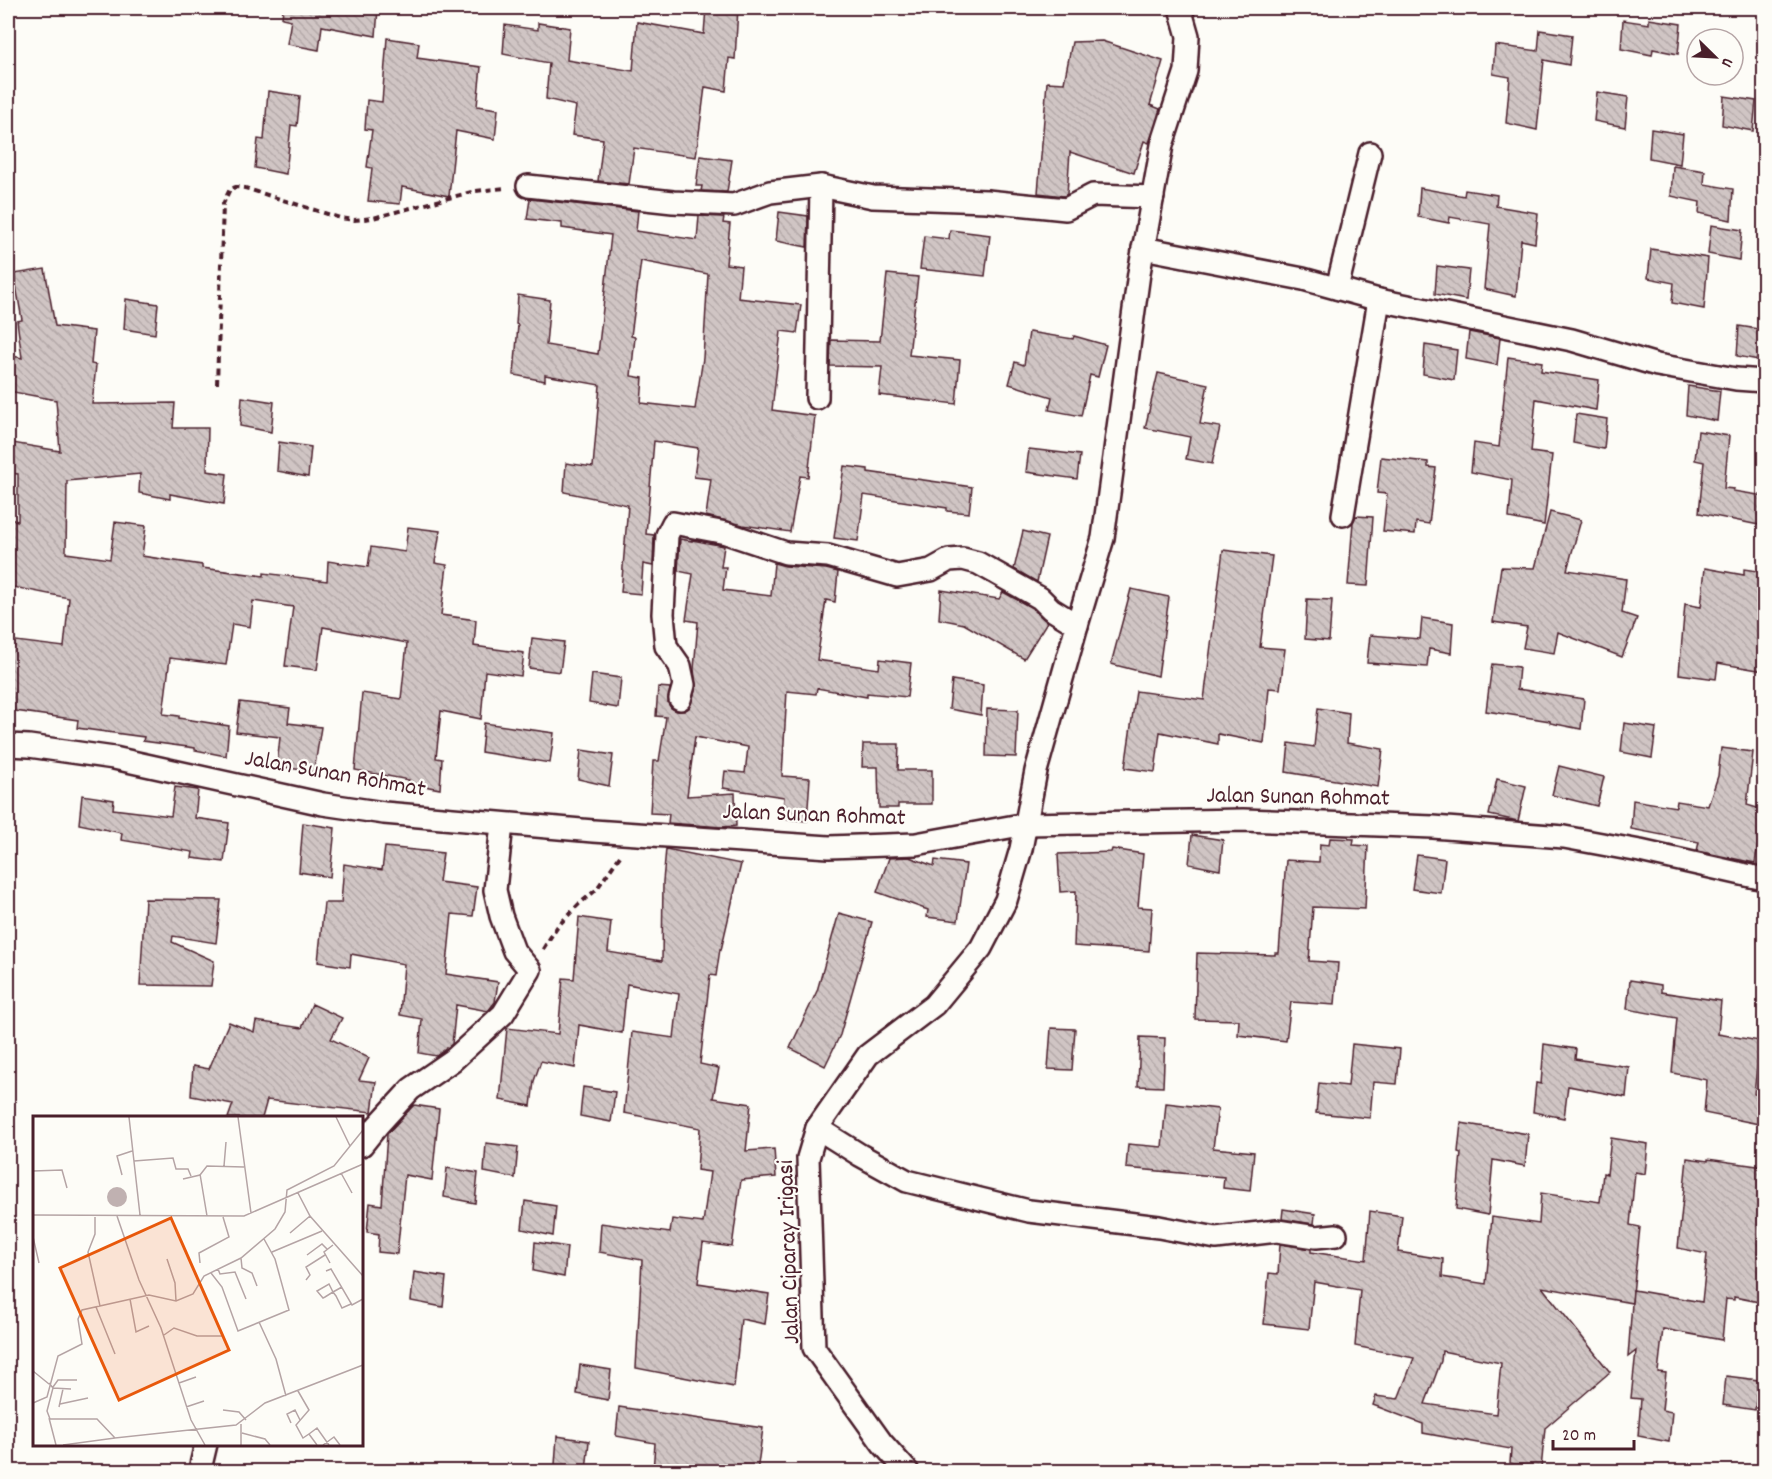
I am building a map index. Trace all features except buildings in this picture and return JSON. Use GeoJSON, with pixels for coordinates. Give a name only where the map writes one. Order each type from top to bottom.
{"type":"FeatureCollection","features":[{"type":"Feature","properties":{"kind":"street","name":"Jalan Ciparay Irigasi"},"geometry":{"type":"LineString","coordinates":[[908,1472],[882,1443],[814,1348],[808,1158],[817,1128],[868,1055],[934,1005],[981,948],[1006,900],[1021,849],[1036,771],[1103,538],[1143,248],[1162,145],[1186,71],[1188,36],[1180,8]]}},
{"type":"Feature","properties":{"kind":"street"},"geometry":{"type":"LineString","coordinates":[[1337,288],[1370,153]]}},
{"type":"Feature","properties":{"kind":"street"},"geometry":{"type":"LineString","coordinates":[[528,186],[673,202],[734,205],[770,192],[821,186],[873,197],[987,201],[1066,209],[1093,195],[1153,197]]}},
{"type":"Feature","properties":{"kind":"street"},"geometry":{"type":"LineString","coordinates":[[817,398],[821,186]]}},
{"type":"Feature","properties":{"kind":"street"},"geometry":{"type":"LineString","coordinates":[[1143,248],[1303,279],[1379,300],[1572,340],[1657,365],[1736,379],[1764,381]]}},
{"type":"Feature","properties":{"kind":"street"},"geometry":{"type":"LineString","coordinates":[[1343,515],[1379,300]]}},
{"type":"Feature","properties":{"kind":"street"},"geometry":{"type":"LineString","coordinates":[[680,699],[684,685],[680,666],[666,646],[663,614],[667,535],[673,523],[726,533],[786,553],[828,556],[897,576],[931,570],[949,560],[963,559],[978,563],[1040,598],[1051,609],[1077,625]]}},
{"type":"Feature","properties":{"kind":"street","name":"Jalan Sunan Rohmat"},"geometry":{"type":"LineString","coordinates":[[8,745],[114,758],[324,804],[384,813],[502,824],[829,847],[916,844],[1026,824],[1243,819],[1433,827],[1564,837],[1640,851],[1764,879]]}},
{"type":"Feature","properties":{"kind":"street"},"geometry":{"type":"LineString","coordinates":[[363,1144],[411,1089],[453,1060],[503,1014],[530,970],[514,951],[501,916],[495,890],[502,824]]}},
{"type":"Feature","properties":{"kind":"street"},"geometry":{"type":"LineString","coordinates":[[817,1128],[908,1181],[1029,1211],[1159,1227],[1216,1238],[1277,1231],[1316,1237],[1336,1235]]}},
{"type":"Feature","properties":{"kind":"street"},"geometry":{"type":"LineString","coordinates":[[201,1465],[206,1446]]}},
{"type":"Feature","properties":{"kind":"path"},"geometry":{"type":"LineString","coordinates":[[217,384],[223,204],[230,189],[245,188],[340,218],[364,220],[475,191],[528,186]]}},
{"type":"Feature","properties":{"kind":"path"},"geometry":{"type":"LineString","coordinates":[[530,970],[557,927],[596,890],[619,858],[629,833]]}}]}
